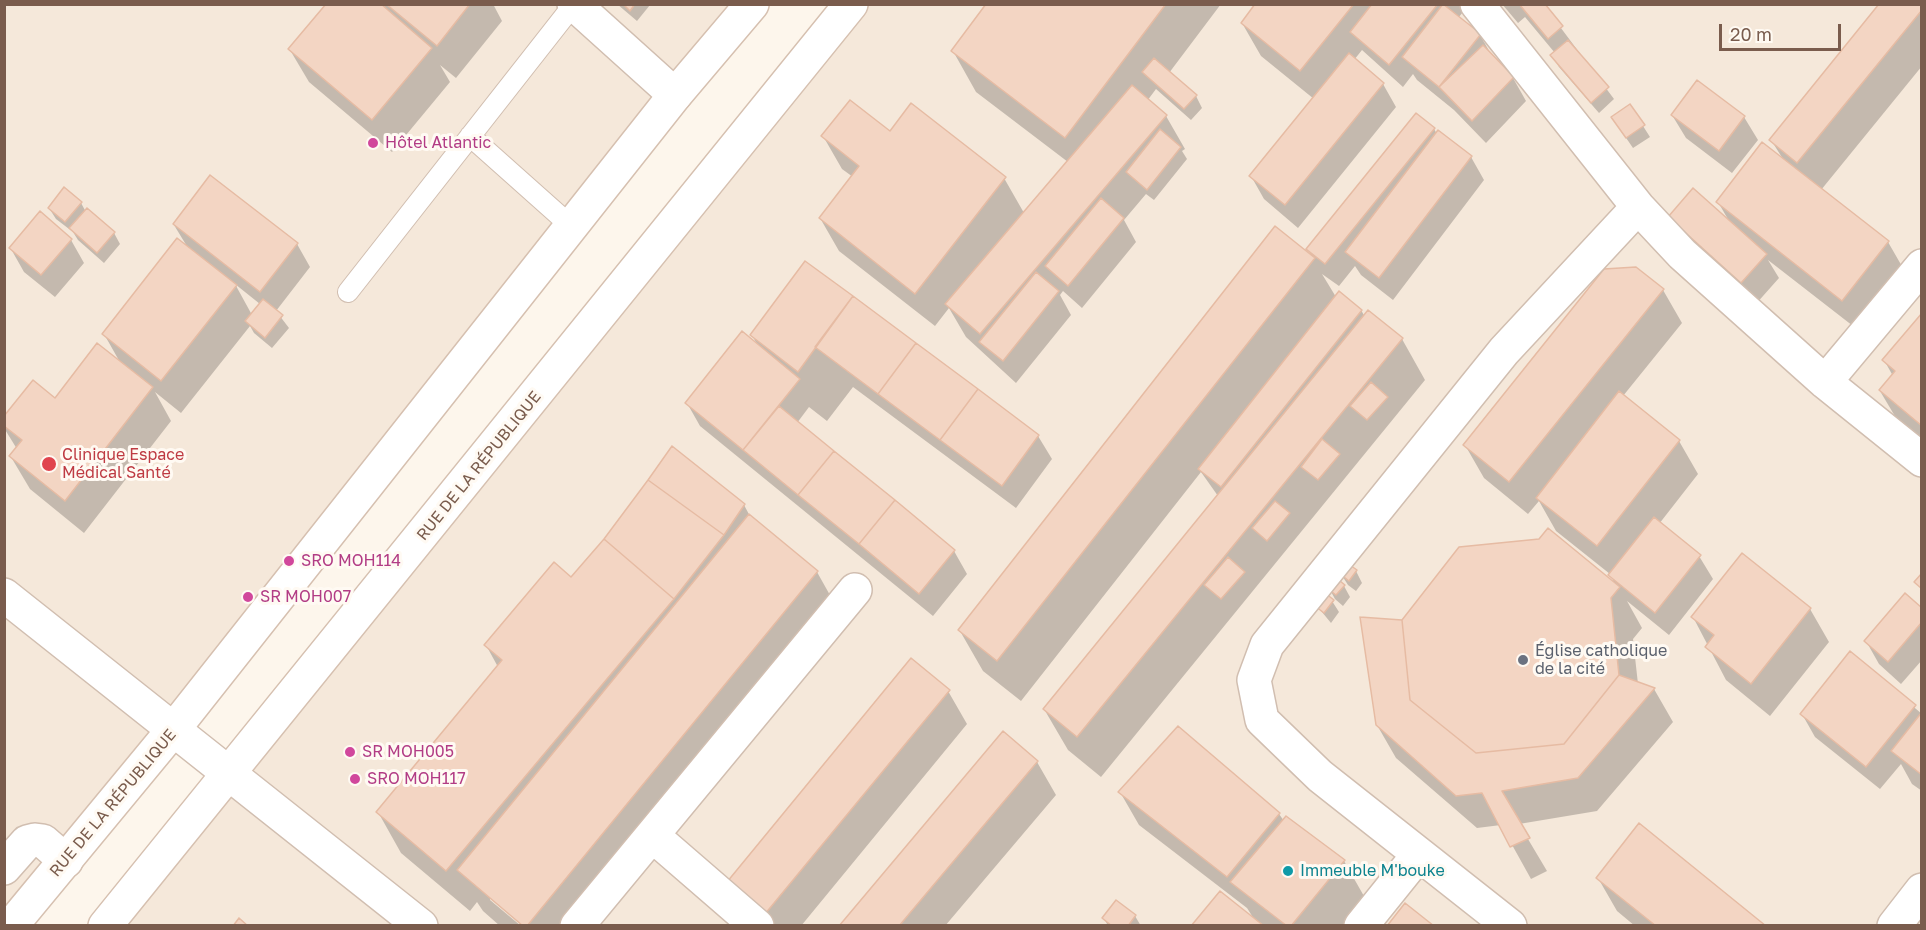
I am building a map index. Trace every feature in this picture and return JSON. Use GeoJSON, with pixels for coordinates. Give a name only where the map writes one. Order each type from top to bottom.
{"type":"FeatureCollection","features":[{"type":"Feature","properties":{"kind":"street"},"geometry":{"type":"LineString","coordinates":[[574,4],[675,94]]}},
{"type":"Feature","properties":{"kind":"street","name":"RUE DE LA RÉPUBLIQUE"},"geometry":{"type":"LineString","coordinates":[[11,926],[173,730],[675,94],[752,4]]}},
{"type":"Feature","properties":{"kind":"street","name":"RUE DE LA RÉPUBLIQUE"},"geometry":{"type":"LineString","coordinates":[[105,926],[851,4]]}},
{"type":"Feature","properties":{"kind":"street"},"geometry":{"type":"LineString","coordinates":[[1478,4],[1638,207],[1682,254],[1825,382],[1922,460]]}},
{"type":"Feature","properties":{"kind":"street"},"geometry":{"type":"LineString","coordinates":[[1510,926],[1320,776],[1262,720],[1254,680],[1267,645],[1504,351],[1638,207]]}},
{"type":"Feature","properties":{"kind":"street"},"geometry":{"type":"LineString","coordinates":[[1825,382],[1922,266]]}},
{"type":"Feature","properties":{"kind":"street"},"geometry":{"type":"LineString","coordinates":[[577,926],[855,590]]}},
{"type":"Feature","properties":{"kind":"street"},"geometry":{"type":"LineString","coordinates":[[4,595],[421,926]]}},
{"type":"Feature","properties":{"kind":"street"},"geometry":{"type":"LineString","coordinates":[[653,836],[757,926]]}},
{"type":"Feature","properties":{"kind":"street"},"geometry":{"type":"LineString","coordinates":[[4,868],[27,842],[35,840],[43,841],[66,861]]}},
{"type":"Feature","properties":{"kind":"street"},"geometry":{"type":"LineString","coordinates":[[1361,926],[1419,854]]}},
{"type":"Feature","properties":{"kind":"street"},"geometry":{"type":"LineString","coordinates":[[1893,926],[1922,890]]}},
{"type":"Feature","properties":{"kind":"lane"},"geometry":{"type":"LineString","coordinates":[[348,292],[574,4]]}},
{"type":"Feature","properties":{"kind":"lane"},"geometry":{"type":"LineString","coordinates":[[470,136],[571,226]]}},
{"type":"Feature","properties":{"kind":"shaded area"},"geometry":{"type":"Polygon","coordinates":[[[5,5],[747,5],[5,926],[5,5]]]}},
{"type":"Feature","properties":{"kind":"shaded area"},"geometry":{"type":"Polygon","coordinates":[[[851,5],[1921,5],[1921,925],[105,926],[851,5]]]}},
{"type":"Feature","properties":{"kind":"building"},"geometry":{"type":"Polygon","coordinates":[[[326,4],[381,4],[432,48],[372,120],[288,49],[326,4]]]}},
{"type":"Feature","properties":{"kind":"building"},"geometry":{"type":"Polygon","coordinates":[[[386,4],[470,4],[437,46],[386,4]]]}},
{"type":"Feature","properties":{"kind":"building"},"geometry":{"type":"Polygon","coordinates":[[[623,4],[635,4],[630,11],[623,4]]]}},
{"type":"Feature","properties":{"kind":"building"},"geometry":{"type":"Polygon","coordinates":[[[986,4],[1166,4],[1065,138],[951,51],[986,4]]]}},
{"type":"Feature","properties":{"kind":"building"},"geometry":{"type":"Polygon","coordinates":[[[1255,4],[1354,4],[1300,71],[1241,23],[1255,4]]]}},
{"type":"Feature","properties":{"kind":"building"},"geometry":{"type":"Polygon","coordinates":[[[1372,4],[1438,4],[1389,65],[1350,32],[1372,4]]]}},
{"type":"Feature","properties":{"kind":"building"},"geometry":{"type":"Polygon","coordinates":[[[1443,4],[1481,34],[1439,87],[1402,57],[1443,4]]]}},
{"type":"Feature","properties":{"kind":"building"},"geometry":{"type":"Polygon","coordinates":[[[1519,4],[1545,4],[1563,26],[1548,39],[1519,4]]]}},
{"type":"Feature","properties":{"kind":"building"},"geometry":{"type":"Polygon","coordinates":[[[1879,4],[1922,4],[1922,10],[1797,163],[1769,140],[1879,4]]]}},
{"type":"Feature","properties":{"kind":"building"},"geometry":{"type":"Polygon","coordinates":[[[1568,40],[1609,87],[1591,103],[1550,55],[1568,40]]]}},
{"type":"Feature","properties":{"kind":"building"},"geometry":{"type":"Polygon","coordinates":[[[1483,45],[1514,77],[1472,121],[1439,87],[1483,45]]]}},
{"type":"Feature","properties":{"kind":"building"},"geometry":{"type":"Polygon","coordinates":[[[1349,53],[1384,83],[1285,205],[1249,176],[1349,53]]]}},
{"type":"Feature","properties":{"kind":"building"},"geometry":{"type":"Polygon","coordinates":[[[1154,58],[1197,95],[1184,109],[1142,72],[1154,58]]]}},
{"type":"Feature","properties":{"kind":"building"},"geometry":{"type":"Polygon","coordinates":[[[1697,80],[1745,116],[1719,151],[1671,115],[1697,80]]]}},
{"type":"Feature","properties":{"kind":"building"},"geometry":{"type":"Polygon","coordinates":[[[1132,85],[1167,115],[980,334],[945,304],[1132,85]]]}},
{"type":"Feature","properties":{"kind":"building"},"geometry":{"type":"Polygon","coordinates":[[[850,100],[890,131],[911,103],[1006,177],[915,294],[819,218],[859,166],[821,136],[850,100]]]}},
{"type":"Feature","properties":{"kind":"building"},"geometry":{"type":"Polygon","coordinates":[[[1630,104],[1645,125],[1626,138],[1611,117],[1630,104]]]}},
{"type":"Feature","properties":{"kind":"building"},"geometry":{"type":"Polygon","coordinates":[[[1416,113],[1435,128],[1325,264],[1306,249],[1416,113]]]}},
{"type":"Feature","properties":{"kind":"building"},"geometry":{"type":"Polygon","coordinates":[[[1160,129],[1181,147],[1147,190],[1126,172],[1160,129]]]}},
{"type":"Feature","properties":{"kind":"building"},"geometry":{"type":"Polygon","coordinates":[[[1438,130],[1472,156],[1379,278],[1345,252],[1438,130]]]}},
{"type":"Feature","properties":{"kind":"building"},"geometry":{"type":"Polygon","coordinates":[[[1762,142],[1889,241],[1842,301],[1716,202],[1762,142]]]}},
{"type":"Feature","properties":{"kind":"building"},"geometry":{"type":"Polygon","coordinates":[[[210,175],[298,243],[260,292],[173,224],[210,175]]]}},
{"type":"Feature","properties":{"kind":"building"},"geometry":{"type":"Polygon","coordinates":[[[64,187],[82,202],[65,222],[48,208],[64,187]]]}},
{"type":"Feature","properties":{"kind":"building"},"geometry":{"type":"Polygon","coordinates":[[[1693,188],[1767,254],[1741,283],[1668,217],[1693,188]]]}},
{"type":"Feature","properties":{"kind":"building"},"geometry":{"type":"Polygon","coordinates":[[[1101,198],[1124,218],[1068,286],[1045,266],[1101,198]]]}},
{"type":"Feature","properties":{"kind":"building"},"geometry":{"type":"Polygon","coordinates":[[[87,208],[115,232],[97,253],[69,228],[87,208]]]}},
{"type":"Feature","properties":{"kind":"building"},"geometry":{"type":"Polygon","coordinates":[[[40,211],[72,239],[41,275],[9,248],[40,211]]]}},
{"type":"Feature","properties":{"kind":"building"},"geometry":{"type":"Polygon","coordinates":[[[1275,226],[1315,258],[997,661],[958,630],[1275,226]]]}},
{"type":"Feature","properties":{"kind":"building"},"geometry":{"type":"Polygon","coordinates":[[[177,238],[237,285],[161,381],[102,334],[177,238]]]}},
{"type":"Feature","properties":{"kind":"building"},"geometry":{"type":"Polygon","coordinates":[[[805,261],[853,296],[798,372],[750,335],[805,261]]]}},
{"type":"Feature","properties":{"kind":"building"},"geometry":{"type":"Polygon","coordinates":[[[1636,267],[1664,289],[1509,482],[1463,445],[1604,269],[1636,267]]]}},
{"type":"Feature","properties":{"kind":"building"},"geometry":{"type":"Polygon","coordinates":[[[1036,272],[1059,291],[1003,361],[979,342],[1036,272]]]}},
{"type":"Feature","properties":{"kind":"building"},"geometry":{"type":"Polygon","coordinates":[[[1339,291],[1362,310],[1221,487],[1198,469],[1339,291]]]}},
{"type":"Feature","properties":{"kind":"building"},"geometry":{"type":"Polygon","coordinates":[[[853,296],[916,343],[878,394],[815,347],[853,296]]]}},
{"type":"Feature","properties":{"kind":"building"},"geometry":{"type":"Polygon","coordinates":[[[263,299],[283,315],[265,338],[245,321],[263,299]]]}},
{"type":"Feature","properties":{"kind":"building"},"geometry":{"type":"Polygon","coordinates":[[[1368,310],[1403,338],[1077,737],[1043,709],[1368,310]]]}},
{"type":"Feature","properties":{"kind":"building"},"geometry":{"type":"Polygon","coordinates":[[[1922,313],[1922,426],[1879,390],[1895,371],[1882,360],[1922,313]]]}},
{"type":"Feature","properties":{"kind":"building"},"geometry":{"type":"Polygon","coordinates":[[[742,331],[800,379],[743,450],[685,403],[742,331]]]}},
{"type":"Feature","properties":{"kind":"building"},"geometry":{"type":"Polygon","coordinates":[[[97,343],[153,387],[65,501],[9,456],[22,440],[4,426],[4,416],[33,380],[55,398],[97,343]]]}},
{"type":"Feature","properties":{"kind":"building"},"geometry":{"type":"Polygon","coordinates":[[[916,343],[978,389],[940,440],[878,394],[916,343]]]}},
{"type":"Feature","properties":{"kind":"building"},"geometry":{"type":"Polygon","coordinates":[[[1371,382],[1388,397],[1367,420],[1350,406],[1371,382]]]}},
{"type":"Feature","properties":{"kind":"building"},"geometry":{"type":"Polygon","coordinates":[[[978,389],[1039,435],[1002,486],[940,440],[978,389]]]}},
{"type":"Feature","properties":{"kind":"building"},"geometry":{"type":"Polygon","coordinates":[[[1619,391],[1680,440],[1597,546],[1536,498],[1619,391]]]}},
{"type":"Feature","properties":{"kind":"building"},"geometry":{"type":"Polygon","coordinates":[[[779,406],[834,451],[798,495],[743,450],[779,406]]]}},
{"type":"Feature","properties":{"kind":"building"},"geometry":{"type":"Polygon","coordinates":[[[1322,439],[1340,454],[1318,480],[1301,467],[1322,439]]]}},
{"type":"Feature","properties":{"kind":"building"},"geometry":{"type":"Polygon","coordinates":[[[672,446],[745,504],[724,535],[648,480],[672,446]]]}},
{"type":"Feature","properties":{"kind":"building"},"geometry":{"type":"Polygon","coordinates":[[[834,451],[895,500],[859,544],[798,495],[834,451]]]}},
{"type":"Feature","properties":{"kind":"building"},"geometry":{"type":"Polygon","coordinates":[[[648,480],[724,535],[674,599],[604,539],[648,480]]]}},
{"type":"Feature","properties":{"kind":"building"},"geometry":{"type":"Polygon","coordinates":[[[895,500],[955,550],[919,594],[859,544],[895,500]]]}},
{"type":"Feature","properties":{"kind":"building"},"geometry":{"type":"Polygon","coordinates":[[[1275,501],[1290,513],[1267,541],[1252,528],[1275,501]]]}},
{"type":"Feature","properties":{"kind":"building"},"geometry":{"type":"Polygon","coordinates":[[[749,514],[818,571],[527,926],[523,926],[457,870],[749,514]]]}},
{"type":"Feature","properties":{"kind":"building"},"geometry":{"type":"Polygon","coordinates":[[[1654,517],[1701,555],[1655,613],[1608,575],[1654,517]]]}},
{"type":"Feature","properties":{"kind":"building"},"geometry":{"type":"Polygon","coordinates":[[[1548,528],[1620,587],[1611,598],[1619,675],[1564,744],[1476,753],[1410,700],[1402,620],[1459,547],[1539,539],[1548,528]]]}},
{"type":"Feature","properties":{"kind":"building"},"geometry":{"type":"Polygon","coordinates":[[[604,539],[674,599],[446,871],[376,812],[502,660],[484,645],[554,562],[571,577],[604,539]]]}},
{"type":"Feature","properties":{"kind":"building"},"geometry":{"type":"Polygon","coordinates":[[[1742,553],[1811,608],[1751,684],[1705,647],[1714,635],[1691,617],[1742,553]]]}},
{"type":"Feature","properties":{"kind":"building"},"geometry":{"type":"Polygon","coordinates":[[[1228,557],[1245,572],[1221,599],[1204,585],[1228,557]]]}},
{"type":"Feature","properties":{"kind":"building"},"geometry":{"type":"Polygon","coordinates":[[[1347,563],[1357,570],[1349,581],[1339,573],[1347,563]]]}},
{"type":"Feature","properties":{"kind":"building"},"geometry":{"type":"Polygon","coordinates":[[[1922,573],[1922,589],[1914,582],[1922,573]]]}},
{"type":"Feature","properties":{"kind":"building"},"geometry":{"type":"Polygon","coordinates":[[[1335,577],[1345,585],[1336,595],[1327,588],[1335,577]]]}},
{"type":"Feature","properties":{"kind":"building"},"geometry":{"type":"Polygon","coordinates":[[[1325,593],[1334,600],[1324,613],[1315,606],[1325,593]]]}},
{"type":"Feature","properties":{"kind":"building"},"geometry":{"type":"Polygon","coordinates":[[[1905,593],[1922,608],[1922,622],[1888,662],[1864,641],[1905,593]]]}},
{"type":"Feature","properties":{"kind":"building"},"geometry":{"type":"Polygon","coordinates":[[[1360,617],[1402,620],[1410,700],[1476,753],[1564,744],[1619,675],[1655,688],[1578,778],[1502,791],[1530,838],[1510,847],[1482,793],[1456,796],[1376,725],[1360,617]]]}},
{"type":"Feature","properties":{"kind":"building"},"geometry":{"type":"Polygon","coordinates":[[[1850,651],[1916,705],[1866,767],[1800,714],[1850,651]]]}},
{"type":"Feature","properties":{"kind":"building"},"geometry":{"type":"Polygon","coordinates":[[[911,658],[950,690],[765,914],[727,882],[911,658]]]}},
{"type":"Feature","properties":{"kind":"building"},"geometry":{"type":"Polygon","coordinates":[[[1922,712],[1922,775],[1891,751],[1922,712]]]}},
{"type":"Feature","properties":{"kind":"building"},"geometry":{"type":"Polygon","coordinates":[[[1178,726],[1280,813],[1227,877],[1118,792],[1178,726]]]}},
{"type":"Feature","properties":{"kind":"building"},"geometry":{"type":"Polygon","coordinates":[[[1003,731],[1038,761],[899,926],[839,926],[1003,731]]]}},
{"type":"Feature","properties":{"kind":"building","name":"Immeuble M'bouke"},"geometry":{"type":"Polygon","coordinates":[[[1286,816],[1345,860],[1291,926],[1287,926],[1230,882],[1286,816]]]}},
{"type":"Feature","properties":{"kind":"building"},"geometry":{"type":"Polygon","coordinates":[[[1639,823],[1766,926],[1656,926],[1596,878],[1639,823]]]}},
{"type":"Feature","properties":{"kind":"building"},"geometry":{"type":"Polygon","coordinates":[[[1220,891],[1264,926],[1191,926],[1220,891]]]}},
{"type":"Feature","properties":{"kind":"building"},"geometry":{"type":"Polygon","coordinates":[[[1116,900],[1136,915],[1128,926],[1112,926],[1102,918],[1116,900]]]}},
{"type":"Feature","properties":{"kind":"building"},"geometry":{"type":"Polygon","coordinates":[[[1405,903],[1434,926],[1387,926],[1405,903]]]}},
{"type":"Feature","properties":{"kind":"building"},"geometry":{"type":"Polygon","coordinates":[[[239,918],[248,926],[233,926],[239,918]]]}},
{"type":"Feature","properties":{"kind":"place","name":"Hôtel Atlantic"},"geometry":{"type":"Point","coordinates":[373,143]}},
{"type":"Feature","properties":{"kind":"place","name":"Clinique Espace Médical Santé"},"geometry":{"type":"Point","coordinates":[49,464]}},
{"type":"Feature","properties":{"kind":"place","name":"SRO MOH114"},"geometry":{"type":"Point","coordinates":[289,561]}},
{"type":"Feature","properties":{"kind":"place","name":"SR MOH007"},"geometry":{"type":"Point","coordinates":[248,597]}},
{"type":"Feature","properties":{"kind":"place","name":"Église catholique de la cité"},"geometry":{"type":"Point","coordinates":[1523,660]}},
{"type":"Feature","properties":{"kind":"place","name":"SR MOH005"},"geometry":{"type":"Point","coordinates":[350,752]}},
{"type":"Feature","properties":{"kind":"place","name":"SRO MOH117"},"geometry":{"type":"Point","coordinates":[355,779]}},
{"type":"Feature","properties":{"kind":"place","name":"Immeuble M'bouke"},"geometry":{"type":"Point","coordinates":[1288,871]}}]}
